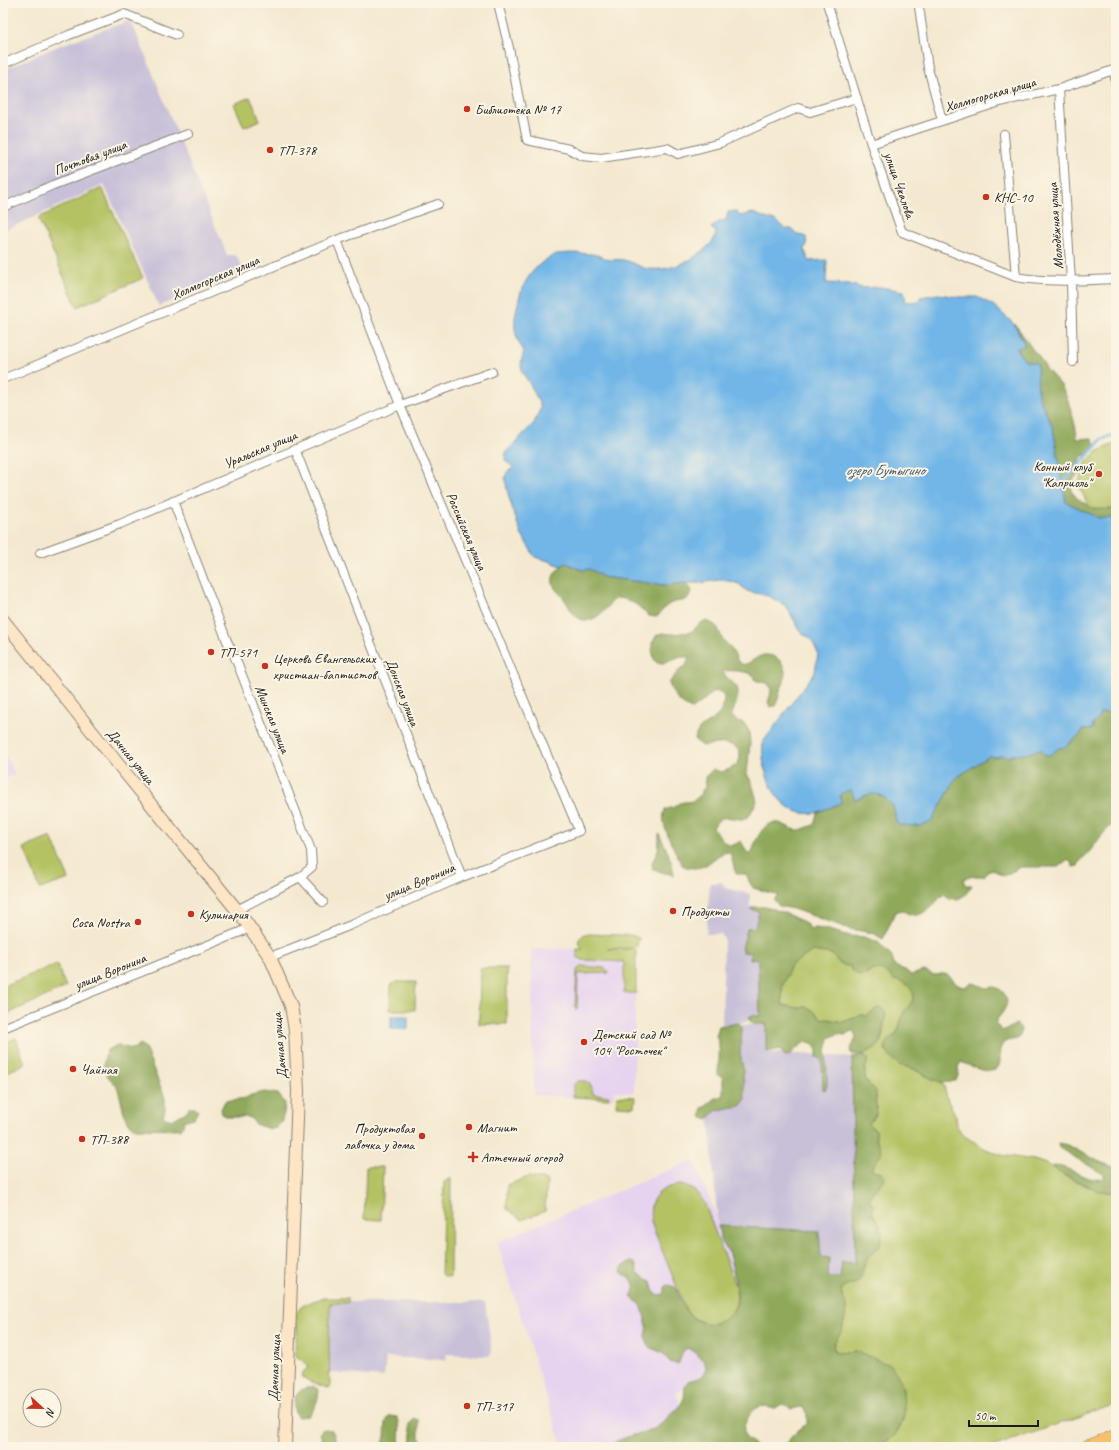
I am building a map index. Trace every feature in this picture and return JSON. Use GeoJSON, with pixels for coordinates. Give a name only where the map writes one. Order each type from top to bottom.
{"type":"FeatureCollection","features":[{"type":"Feature","properties":{"kind":"main road"},"geometry":{"type":"LineString","coordinates":[[1087,1447],[1116,1436]]}},
{"type":"Feature","properties":{"kind":"street"},"geometry":{"type":"LineString","coordinates":[[498,3],[509,48],[527,140],[569,149],[582,156],[601,158],[667,148],[678,154],[720,144],[798,108],[810,112],[857,98]]}},
{"type":"Feature","properties":{"kind":"street","name":"улица Чкалова"},"geometry":{"type":"LineString","coordinates":[[827,3],[871,144],[902,232],[1016,277],[1033,280],[1116,279]]}},
{"type":"Feature","properties":{"kind":"street"},"geometry":{"type":"LineString","coordinates":[[919,7],[928,68],[942,120]]}},
{"type":"Feature","properties":{"kind":"street"},"geometry":{"type":"LineString","coordinates":[[3,64],[69,35],[124,14],[177,35]]}},
{"type":"Feature","properties":{"kind":"street"},"geometry":{"type":"LineString","coordinates":[[1115,70],[1116,86]]}},
{"type":"Feature","properties":{"kind":"street","name":"Холмогорская улица"},"geometry":{"type":"LineString","coordinates":[[871,144],[1000,102],[1059,89],[1115,70]]}},
{"type":"Feature","properties":{"kind":"street","name":"Молодёжная улица"},"geometry":{"type":"LineString","coordinates":[[1059,89],[1071,280],[1073,362]]}},
{"type":"Feature","properties":{"kind":"street","name":"Почтовая улица"},"geometry":{"type":"LineString","coordinates":[[3,207],[67,180],[188,134]]}},
{"type":"Feature","properties":{"kind":"street"},"geometry":{"type":"LineString","coordinates":[[1004,134],[1016,277]]}},
{"type":"Feature","properties":{"kind":"street","name":"Холмогорская улица"},"geometry":{"type":"LineString","coordinates":[[3,379],[337,240],[438,204]]}},
{"type":"Feature","properties":{"kind":"street","name":"Российская улица"},"geometry":{"type":"LineString","coordinates":[[337,240],[400,405],[579,831]]}},
{"type":"Feature","properties":{"kind":"street","name":"Уральская улица"},"geometry":{"type":"LineString","coordinates":[[40,553],[120,524],[400,405],[492,372]]}},
{"type":"Feature","properties":{"kind":"street","name":"Донская улица"},"geometry":{"type":"LineString","coordinates":[[295,449],[462,877]]}},
{"type":"Feature","properties":{"kind":"street","name":"Минская улица"},"geometry":{"type":"LineString","coordinates":[[173,501],[227,641],[237,662],[311,850],[312,867],[300,878]]}},
{"type":"Feature","properties":{"kind":"street","name":"Дачная улица"},"geometry":{"type":"LineString","coordinates":[[3,620],[237,910],[270,957],[291,1006],[295,1030],[298,1090],[285,1447]]}},
{"type":"Feature","properties":{"kind":"street","name":"улица Воронина"},"geometry":{"type":"LineString","coordinates":[[270,957],[351,925],[462,877],[579,831]]}},
{"type":"Feature","properties":{"kind":"street"},"geometry":{"type":"LineString","coordinates":[[237,910],[300,878],[323,902]]}},
{"type":"Feature","properties":{"kind":"street","name":"улица Воронина"},"geometry":{"type":"LineString","coordinates":[[3,1028],[250,928]]}},
{"type":"Feature","properties":{"kind":"shaded area"},"geometry":{"type":"Polygon","coordinates":[[[131,20],[227,255],[236,255],[244,272],[159,306],[104,185],[3,231],[3,70],[58,46],[131,20]]]}},
{"type":"Feature","properties":{"kind":"shaded area"},"geometry":{"type":"Polygon","coordinates":[[[3,750],[15,775],[3,779],[3,750]]]}},
{"type":"Feature","properties":{"kind":"shaded area"},"geometry":{"type":"Polygon","coordinates":[[[722,882],[725,888],[750,894],[750,909],[759,911],[755,927],[747,928],[742,952],[751,953],[758,960],[760,1016],[750,1016],[749,1020],[722,1025],[724,939],[721,934],[706,934],[710,883],[722,882]]]}},
{"type":"Feature","properties":{"kind":"shaded area","name":"Детский сад № 104 \"Росточек\""},"geometry":{"type":"Polygon","coordinates":[[[531,949],[636,949],[634,1093],[614,1091],[613,1099],[534,1095],[531,949]]]}},
{"type":"Feature","properties":{"kind":"shaded area"},"geometry":{"type":"Polygon","coordinates":[[[766,1024],[766,1052],[852,1057],[855,1263],[840,1278],[827,1278],[829,1259],[821,1257],[818,1231],[718,1226],[709,1118],[717,1110],[737,1107],[745,1100],[740,1054],[742,1036],[740,1025],[766,1024]]]}},
{"type":"Feature","properties":{"kind":"shaded area"},"geometry":{"type":"Polygon","coordinates":[[[693,1160],[761,1320],[720,1372],[676,1393],[688,1427],[639,1447],[563,1447],[497,1242],[693,1160]]]}},
{"type":"Feature","properties":{"kind":"shaded area"},"geometry":{"type":"Polygon","coordinates":[[[330,1302],[485,1302],[492,1352],[489,1356],[446,1354],[447,1360],[386,1357],[384,1377],[330,1373],[330,1302]]]}},
{"type":"Feature","properties":{"kind":"green space"},"geometry":{"type":"Polygon","coordinates":[[[250,97],[260,120],[244,127],[234,104],[250,97]]]}},
{"type":"Feature","properties":{"kind":"green space"},"geometry":{"type":"Polygon","coordinates":[[[102,188],[143,278],[77,307],[38,218],[102,188]]]}},
{"type":"Feature","properties":{"kind":"green space"},"geometry":{"type":"Polygon","coordinates":[[[1015,324],[1047,370],[1063,389],[1073,419],[1077,439],[1092,438],[1096,446],[1087,454],[1082,456],[1079,461],[1077,475],[1072,481],[1071,491],[1077,498],[1093,509],[1116,509],[1116,518],[1099,518],[1066,502],[1053,428],[1038,395],[1037,364],[1025,361],[1016,348],[1025,345],[1015,324]]]}},
{"type":"Feature","properties":{"kind":"green space","name":"Конный клуб \"Каприоль\""},"geometry":{"type":"Polygon","coordinates":[[[1116,443],[1116,514],[1092,512],[1078,485],[1085,464],[1096,452],[1116,443]]]}},
{"type":"Feature","properties":{"kind":"green space"},"geometry":{"type":"Polygon","coordinates":[[[566,563],[582,570],[589,569],[603,577],[663,585],[687,583],[692,591],[688,599],[668,605],[657,617],[648,616],[638,606],[630,601],[616,598],[597,617],[584,620],[580,619],[574,614],[553,584],[553,577],[555,573],[566,563]]]}},
{"type":"Feature","properties":{"kind":"green space"},"geometry":{"type":"Polygon","coordinates":[[[707,621],[717,627],[722,638],[730,647],[740,663],[746,664],[760,656],[768,655],[775,657],[781,662],[785,672],[777,702],[775,706],[770,707],[768,702],[771,690],[769,685],[755,680],[751,674],[723,671],[738,690],[732,716],[735,720],[744,723],[749,731],[750,743],[747,774],[752,783],[757,801],[749,816],[745,819],[723,818],[716,823],[713,828],[726,844],[733,845],[741,841],[748,854],[752,853],[758,837],[768,825],[779,823],[798,830],[814,825],[817,813],[840,803],[840,796],[844,792],[851,790],[855,800],[872,794],[880,795],[894,808],[898,825],[920,826],[932,821],[956,778],[989,756],[994,757],[1003,755],[1009,757],[1036,750],[1054,752],[1069,744],[1083,730],[1092,730],[1093,725],[1100,713],[1116,714],[1116,822],[1105,832],[1082,859],[1078,866],[1073,867],[1072,863],[1067,860],[1058,867],[1021,867],[1003,876],[992,869],[988,871],[985,876],[974,876],[963,879],[965,885],[972,885],[960,898],[952,899],[944,894],[930,908],[920,914],[909,914],[902,910],[895,912],[883,939],[873,933],[850,929],[793,909],[779,906],[774,900],[778,895],[753,888],[746,874],[736,874],[730,852],[720,854],[705,866],[694,868],[686,867],[682,865],[666,830],[663,816],[665,810],[680,803],[696,799],[706,786],[705,777],[713,769],[721,772],[728,770],[738,763],[740,755],[735,746],[729,744],[703,746],[695,740],[698,731],[720,713],[723,706],[724,696],[715,691],[692,709],[684,705],[675,695],[669,683],[681,668],[686,666],[689,657],[678,657],[663,663],[657,663],[654,659],[652,643],[657,635],[662,633],[672,634],[691,632],[702,622],[707,621]]]}},
{"type":"Feature","properties":{"kind":"green space"},"geometry":{"type":"Polygon","coordinates":[[[659,834],[670,859],[674,875],[653,870],[652,863],[658,851],[659,834]]]}},
{"type":"Feature","properties":{"kind":"green space"},"geometry":{"type":"Polygon","coordinates":[[[51,837],[69,879],[40,889],[24,848],[51,837]]]}},
{"type":"Feature","properties":{"kind":"green space"},"geometry":{"type":"Polygon","coordinates":[[[753,907],[765,907],[780,911],[804,922],[811,930],[814,928],[825,929],[850,936],[865,937],[879,943],[892,956],[894,966],[905,970],[911,975],[923,971],[934,975],[945,974],[963,987],[972,983],[985,988],[997,988],[1003,992],[1007,1001],[1004,1010],[995,1024],[1003,1031],[1016,1024],[1021,1030],[1021,1034],[1019,1038],[1008,1041],[1002,1045],[1000,1050],[999,1066],[995,1070],[990,1071],[978,1069],[961,1062],[958,1067],[959,1074],[956,1080],[950,1082],[940,1082],[934,1080],[912,1068],[899,1065],[888,1054],[885,1048],[888,1040],[897,1033],[903,1015],[914,997],[911,989],[902,982],[893,980],[890,975],[879,970],[873,970],[860,976],[857,975],[850,966],[839,963],[832,954],[813,951],[791,965],[782,987],[783,1005],[798,1008],[808,1007],[821,1018],[843,1022],[862,1015],[866,1016],[880,1008],[886,1012],[881,1042],[877,1047],[863,1054],[852,1054],[850,1051],[856,1038],[854,1031],[851,1031],[845,1035],[838,1034],[829,1038],[826,1051],[827,1085],[826,1089],[823,1090],[822,1060],[817,1057],[817,1050],[813,1044],[806,1042],[787,1056],[784,1055],[780,1049],[766,1052],[766,1024],[753,1024],[749,1020],[750,1016],[760,1016],[758,960],[750,959],[751,953],[742,952],[747,928],[755,927],[759,912],[750,909],[753,907]]]}},
{"type":"Feature","properties":{"kind":"green space"},"geometry":{"type":"Polygon","coordinates":[[[584,934],[631,935],[639,938],[637,946],[631,948],[608,949],[636,949],[636,993],[624,993],[624,962],[583,960],[577,957],[577,949],[583,949],[580,946],[579,939],[584,934]]]}},
{"type":"Feature","properties":{"kind":"green space"},"geometry":{"type":"Polygon","coordinates":[[[813,951],[832,954],[839,963],[850,966],[862,976],[873,970],[879,970],[890,975],[893,980],[903,981],[911,988],[914,993],[914,997],[909,1007],[903,1013],[898,1031],[885,1045],[886,1052],[899,1064],[914,1069],[923,1075],[941,1082],[944,1086],[948,1101],[956,1116],[957,1126],[963,1135],[986,1149],[1001,1155],[1034,1160],[1046,1164],[1065,1176],[1084,1185],[1110,1193],[1116,1192],[1116,1404],[992,1447],[879,1447],[897,1432],[904,1417],[903,1394],[899,1377],[897,1374],[856,1351],[839,1353],[834,1352],[833,1345],[841,1328],[843,1297],[841,1289],[850,1284],[862,1272],[864,1265],[879,1245],[882,1234],[870,1208],[869,1201],[872,1193],[880,1185],[871,1169],[880,1146],[876,1140],[876,1130],[870,1126],[869,1123],[876,1115],[876,1091],[868,1084],[866,1080],[866,1056],[863,1054],[880,1043],[886,1016],[880,1008],[866,1016],[862,1015],[843,1022],[821,1018],[813,1010],[806,1007],[798,1008],[783,1005],[782,987],[791,965],[813,951]]]}},
{"type":"Feature","properties":{"kind":"green space"},"geometry":{"type":"Polygon","coordinates":[[[57,964],[66,987],[3,1016],[3,986],[57,964]]]}},
{"type":"Feature","properties":{"kind":"green space"},"geometry":{"type":"Polygon","coordinates":[[[582,966],[605,968],[609,973],[578,974],[577,1010],[575,1006],[577,970],[582,966]]]}},
{"type":"Feature","properties":{"kind":"green space"},"geometry":{"type":"Polygon","coordinates":[[[480,968],[507,968],[507,1024],[479,1024],[480,968]]]}},
{"type":"Feature","properties":{"kind":"green space"},"geometry":{"type":"Polygon","coordinates":[[[396,982],[416,982],[415,1010],[390,1010],[391,985],[396,982]]]}},
{"type":"Feature","properties":{"kind":"green space"},"geometry":{"type":"Polygon","coordinates":[[[739,1023],[742,1028],[740,1054],[743,1068],[745,1100],[740,1106],[717,1110],[709,1118],[702,1118],[702,1108],[715,1098],[723,1095],[723,1077],[718,1075],[719,1044],[716,1037],[719,1026],[739,1023]]]}},
{"type":"Feature","properties":{"kind":"green space"},"geometry":{"type":"Polygon","coordinates":[[[16,1038],[25,1064],[3,1074],[3,1044],[16,1038]]]}},
{"type":"Feature","properties":{"kind":"green space"},"geometry":{"type":"Polygon","coordinates":[[[141,1044],[145,1048],[165,1098],[163,1117],[172,1120],[186,1112],[189,1108],[196,1108],[198,1110],[194,1118],[183,1121],[184,1124],[181,1129],[136,1128],[128,1121],[126,1117],[118,1089],[105,1071],[104,1059],[107,1050],[111,1048],[120,1046],[133,1049],[141,1044]]]}},
{"type":"Feature","properties":{"kind":"green space"},"geometry":{"type":"Polygon","coordinates":[[[862,1055],[866,1056],[868,1060],[865,1069],[865,1080],[876,1091],[875,1101],[877,1112],[869,1123],[870,1126],[876,1130],[876,1140],[880,1146],[881,1154],[871,1169],[881,1173],[884,1177],[872,1193],[869,1200],[873,1206],[872,1213],[881,1230],[882,1239],[877,1248],[865,1262],[860,1280],[856,1283],[843,1287],[841,1291],[846,1306],[845,1316],[844,1323],[834,1344],[834,1352],[839,1353],[856,1351],[890,1365],[897,1374],[903,1389],[904,1414],[900,1427],[895,1435],[879,1447],[850,1447],[848,1443],[836,1447],[771,1447],[785,1445],[794,1434],[807,1423],[807,1413],[805,1409],[801,1407],[791,1409],[783,1404],[773,1408],[761,1406],[753,1411],[747,1419],[744,1428],[745,1436],[753,1443],[755,1447],[606,1447],[624,1438],[654,1429],[664,1422],[671,1413],[679,1408],[684,1398],[685,1386],[688,1381],[703,1375],[706,1371],[704,1361],[687,1348],[682,1353],[679,1363],[676,1364],[670,1362],[664,1354],[649,1346],[645,1336],[647,1326],[641,1305],[631,1297],[634,1288],[633,1282],[629,1277],[621,1272],[624,1265],[631,1262],[635,1263],[638,1274],[651,1281],[654,1292],[660,1295],[664,1294],[665,1287],[668,1285],[675,1287],[684,1308],[693,1318],[699,1322],[713,1323],[726,1319],[735,1309],[737,1302],[737,1291],[728,1251],[721,1241],[718,1226],[819,1231],[821,1257],[829,1258],[828,1278],[840,1278],[842,1262],[855,1263],[852,1057],[862,1055]]]}},
{"type":"Feature","properties":{"kind":"green space"},"geometry":{"type":"Polygon","coordinates":[[[577,1081],[587,1081],[591,1085],[593,1094],[609,1096],[609,1099],[573,1097],[573,1086],[577,1081]]]}},
{"type":"Feature","properties":{"kind":"green space"},"geometry":{"type":"Polygon","coordinates":[[[264,1092],[278,1094],[285,1103],[281,1123],[276,1128],[271,1129],[257,1125],[247,1117],[228,1117],[222,1114],[221,1109],[225,1101],[246,1098],[251,1095],[264,1092]]]}},
{"type":"Feature","properties":{"kind":"green space"},"geometry":{"type":"Polygon","coordinates":[[[617,1096],[635,1097],[634,1107],[616,1106],[617,1096]]]}},
{"type":"Feature","properties":{"kind":"green space"},"geometry":{"type":"Polygon","coordinates":[[[1059,1143],[1067,1145],[1100,1162],[1116,1168],[1116,1192],[1099,1191],[1056,1171],[1052,1166],[1059,1166],[1090,1178],[1102,1179],[1105,1175],[1059,1148],[1059,1143]]]}},
{"type":"Feature","properties":{"kind":"green space"},"geometry":{"type":"Polygon","coordinates":[[[366,1167],[383,1167],[381,1220],[364,1219],[366,1167]]]}},
{"type":"Feature","properties":{"kind":"green space"},"geometry":{"type":"Polygon","coordinates":[[[528,1177],[547,1180],[545,1211],[522,1220],[507,1209],[507,1185],[528,1177]]]}},
{"type":"Feature","properties":{"kind":"green space"},"geometry":{"type":"Polygon","coordinates":[[[451,1178],[450,1277],[443,1276],[441,1274],[444,1182],[451,1178]]]}},
{"type":"Feature","properties":{"kind":"green space"},"geometry":{"type":"Polygon","coordinates":[[[681,1185],[694,1191],[704,1202],[735,1285],[737,1297],[735,1307],[730,1315],[715,1323],[706,1323],[696,1319],[687,1312],[652,1225],[651,1209],[652,1202],[655,1197],[666,1189],[681,1185]]]}},
{"type":"Feature","properties":{"kind":"green space"},"geometry":{"type":"Polygon","coordinates":[[[323,1298],[348,1298],[348,1303],[330,1303],[330,1389],[302,1377],[303,1372],[308,1368],[308,1365],[296,1356],[295,1350],[297,1312],[306,1304],[323,1298]]]}},
{"type":"Feature","properties":{"kind":"green space"},"geometry":{"type":"Polygon","coordinates":[[[313,1386],[319,1390],[316,1404],[308,1416],[299,1417],[294,1410],[295,1398],[303,1389],[313,1386]]]}},
{"type":"Feature","properties":{"kind":"green space"},"geometry":{"type":"Polygon","coordinates":[[[390,1416],[397,1417],[398,1420],[400,1427],[400,1447],[380,1447],[385,1439],[386,1423],[390,1416]]]}},
{"type":"Feature","properties":{"kind":"green space"},"geometry":{"type":"Polygon","coordinates":[[[416,1419],[419,1420],[419,1437],[425,1447],[409,1447],[412,1437],[410,1424],[416,1419]]]}},
{"type":"Feature","properties":{"kind":"green space"},"geometry":{"type":"Polygon","coordinates":[[[325,1429],[332,1430],[338,1444],[343,1446],[349,1444],[352,1445],[351,1447],[323,1447],[324,1444],[320,1433],[325,1429]]]}},
{"type":"Feature","properties":{"kind":"water","name":"озеро Бутыгино"},"geometry":{"type":"Polygon","coordinates":[[[736,211],[740,216],[753,213],[768,219],[776,220],[785,229],[792,229],[795,233],[806,237],[807,245],[804,249],[809,261],[827,260],[826,283],[849,284],[862,288],[880,287],[904,291],[906,302],[920,301],[920,297],[938,294],[959,297],[977,297],[993,305],[1014,324],[1025,345],[1016,349],[1025,361],[1037,363],[1038,395],[1053,428],[1066,502],[1099,518],[1116,518],[1116,714],[1100,713],[1098,719],[1092,725],[1093,729],[1083,730],[1079,736],[1071,741],[1066,747],[1059,748],[1050,755],[1045,755],[1042,750],[1036,750],[1019,755],[1014,754],[1009,757],[1003,755],[996,757],[989,756],[956,778],[932,821],[920,826],[898,825],[892,806],[880,795],[876,794],[864,796],[855,800],[851,790],[844,792],[840,796],[841,803],[807,814],[792,809],[783,803],[776,795],[766,774],[763,742],[815,672],[818,653],[811,639],[801,632],[786,606],[768,596],[747,591],[739,584],[729,581],[720,580],[700,583],[664,585],[603,577],[589,569],[582,570],[566,563],[561,566],[535,557],[521,534],[509,498],[505,479],[507,472],[513,468],[505,461],[506,452],[534,423],[541,407],[523,373],[521,362],[524,351],[515,332],[516,313],[521,292],[527,279],[537,267],[548,258],[558,254],[569,253],[599,255],[611,260],[626,261],[649,269],[663,269],[676,266],[695,257],[708,246],[714,239],[716,232],[711,228],[719,222],[726,220],[728,212],[736,211]]]}},
{"type":"Feature","properties":{"kind":"water"},"geometry":{"type":"Polygon","coordinates":[[[391,1016],[408,1016],[408,1029],[391,1029],[391,1016]]]}},
{"type":"Feature","properties":{"kind":"waterway"},"geometry":{"type":"LineString","coordinates":[[1063,483],[1102,439],[1116,434]]}},
{"type":"Feature","properties":{"kind":"place","name":"Библиотека № 17"},"geometry":{"type":"Point","coordinates":[467,109]}},
{"type":"Feature","properties":{"kind":"place","name":"ТП-378"},"geometry":{"type":"Point","coordinates":[270,150]}},
{"type":"Feature","properties":{"kind":"place","name":"КНС-10"},"geometry":{"type":"Point","coordinates":[986,197]}},
{"type":"Feature","properties":{"kind":"place","name":"Конный клуб \"Каприоль\""},"geometry":{"type":"Point","coordinates":[1099,474]}},
{"type":"Feature","properties":{"kind":"place","name":"ТП-571"},"geometry":{"type":"Point","coordinates":[211,652]}},
{"type":"Feature","properties":{"kind":"place","name":"Церковь Евангельских христиан-баптистов"},"geometry":{"type":"Point","coordinates":[265,666]}},
{"type":"Feature","properties":{"kind":"place","name":"Продукты"},"geometry":{"type":"Point","coordinates":[673,911]}},
{"type":"Feature","properties":{"kind":"place","name":"Кулинария"},"geometry":{"type":"Point","coordinates":[191,914]}},
{"type":"Feature","properties":{"kind":"place","name":"Cosa Nostra"},"geometry":{"type":"Point","coordinates":[138,922]}},
{"type":"Feature","properties":{"kind":"place","name":"Детский сад № 104 \"Росточек\""},"geometry":{"type":"Point","coordinates":[584,1042]}},
{"type":"Feature","properties":{"kind":"place","name":"Чайная"},"geometry":{"type":"Point","coordinates":[73,1069]}},
{"type":"Feature","properties":{"kind":"place","name":"Магнит"},"geometry":{"type":"Point","coordinates":[469,1127]}},
{"type":"Feature","properties":{"kind":"place","name":"Продуктовая лавочка у дома"},"geometry":{"type":"Point","coordinates":[422,1136]}},
{"type":"Feature","properties":{"kind":"place","name":"ТП-388"},"geometry":{"type":"Point","coordinates":[82,1139]}},
{"type":"Feature","properties":{"kind":"place","name":"Аптечный огород"},"geometry":{"type":"Point","coordinates":[473,1157]}},
{"type":"Feature","properties":{"kind":"place","name":"ТП-317"},"geometry":{"type":"Point","coordinates":[467,1406]}}]}
